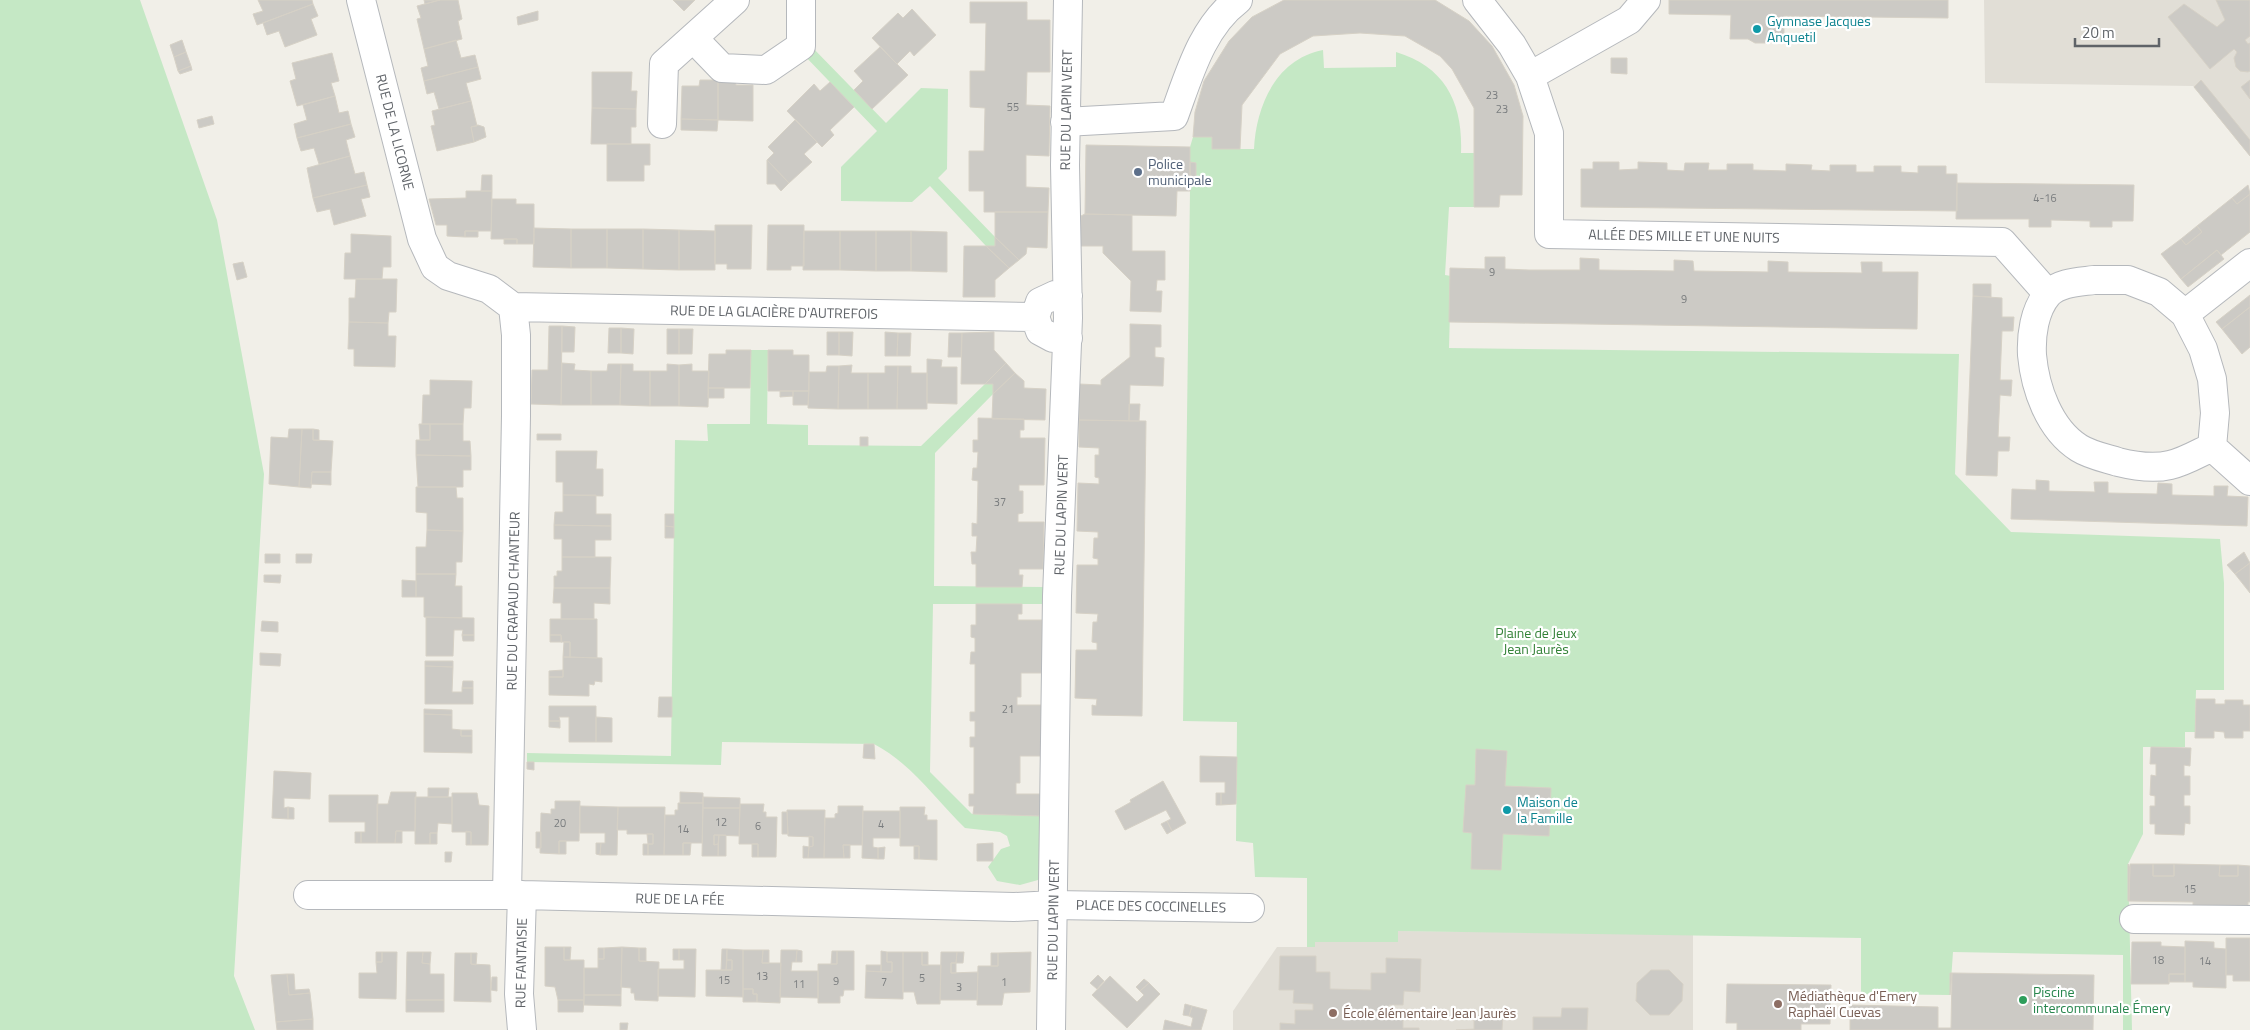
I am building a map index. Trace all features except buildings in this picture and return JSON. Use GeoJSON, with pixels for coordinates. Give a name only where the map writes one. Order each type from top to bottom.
{"type":"FeatureCollection","features":[{"type":"Feature","properties":{"kind":"street","name":"RUE DE LA LICORNE"},"geometry":{"type":"LineString","coordinates":[[362,0],[422,240],[432,263],[448,276],[489,288],[503,297],[513,307]]}},
{"type":"Feature","properties":{"kind":"street"},"geometry":{"type":"LineString","coordinates":[[662,124],[664,64],[735,0]]}},
{"type":"Feature","properties":{"kind":"street"},"geometry":{"type":"LineString","coordinates":[[693,38],[722,68],[766,70],[801,46],[801,0]]}},
{"type":"Feature","properties":{"kind":"street","name":"RUE DU LAPIN VERT"},"geometry":{"type":"LineString","coordinates":[[1051,1030],[1057,596],[1068,338],[1065,122],[1068,0]]}},
{"type":"Feature","properties":{"kind":"street"},"geometry":{"type":"LineString","coordinates":[[1065,122],[1174,116],[1195,57],[1224,10],[1238,0]]}},
{"type":"Feature","properties":{"kind":"street","name":"ALLÉE DES MILLE ET UNE NUITS"},"geometry":{"type":"LineString","coordinates":[[1477,0],[1512,45],[1530,76],[1550,133],[1549,234],[2002,242],[2048,294]]}},
{"type":"Feature","properties":{"kind":"street"},"geometry":{"type":"LineString","coordinates":[[1530,76],[1629,20],[1646,0]]}},
{"type":"Feature","properties":{"kind":"street"},"geometry":{"type":"LineString","coordinates":[[2185,314],[2250,263]]}},
{"type":"Feature","properties":{"kind":"street"},"geometry":{"type":"LineString","coordinates":[[2094,280],[2128,280],[2159,292],[2185,314],[2203,349],[2212,379],[2215,412],[2212,447],[2170,465],[2136,467],[2078,448],[2062,432],[2046,408],[2034,369],[2031,340],[2036,316],[2048,294],[2066,284],[2094,280]]}},
{"type":"Feature","properties":{"kind":"street"},"geometry":{"type":"LineString","coordinates":[[1068,296],[1055,295],[1040,302],[1035,317],[1040,331],[1053,338],[1068,338]]}},
{"type":"Feature","properties":{"kind":"street","name":"RUE DE LA GLACIÈRE D'AUTREFOIS"},"geometry":{"type":"LineString","coordinates":[[513,307],[1035,317]]}},
{"type":"Feature","properties":{"kind":"street","name":"RUE DU CRAPAUD CHANTEUR"},"geometry":{"type":"LineString","coordinates":[[513,307],[516,335],[515,895]]}},
{"type":"Feature","properties":{"kind":"street"},"geometry":{"type":"LineString","coordinates":[[2212,447],[2250,481]]}},
{"type":"Feature","properties":{"kind":"street","name":"RUE DE LA FÉE"},"geometry":{"type":"LineString","coordinates":[[308,895],[515,895],[1004,907],[1053,905]]}},
{"type":"Feature","properties":{"kind":"street","name":"RUE FANTAISIE"},"geometry":{"type":"LineString","coordinates":[[515,895],[522,1030]]}},
{"type":"Feature","properties":{"kind":"street","name":"PLACE DES COCCINELLES"},"geometry":{"type":"LineString","coordinates":[[1053,905],[1250,908]]}},
{"type":"Feature","properties":{"kind":"street"},"geometry":{"type":"LineString","coordinates":[[2134,919],[2250,920]]}},
{"type":"Feature","properties":{"kind":"shaded area"},"geometry":{"type":"Polygon","coordinates":[[[1984,0],[2250,0],[2250,156],[2193,86],[1985,83],[1984,0]]]}},
{"type":"Feature","properties":{"kind":"shaded area"},"geometry":{"type":"Polygon","coordinates":[[[1398,931],[1693,934],[1693,1030],[1233,1030],[1233,1011],[1277,947],[1314,947],[1315,942],[1398,941],[1398,931]]]}},
{"type":"Feature","properties":{"kind":"green space"},"geometry":{"type":"Polygon","coordinates":[[[0,0],[140,0],[217,220],[264,474],[234,976],[255,1030],[0,1030],[0,0]]]}},
{"type":"Feature","properties":{"kind":"green space"},"geometry":{"type":"Polygon","coordinates":[[[810,45],[886,123],[921,88],[948,89],[947,169],[938,178],[995,237],[995,246],[986,246],[930,186],[912,202],[841,201],[841,167],[877,131],[802,53],[810,45]]]}},
{"type":"Feature","properties":{"kind":"green space","name":"Plaine de Jeux Jean Jaurès"},"geometry":{"type":"Polygon","coordinates":[[[1323,50],[1324,68],[1396,67],[1396,52],[1428,67],[1448,90],[1454,103],[1459,119],[1461,153],[1475,153],[1474,207],[1449,207],[1445,275],[1451,276],[1449,348],[1959,354],[1955,474],[2011,532],[2220,539],[2224,583],[2224,690],[2196,690],[2195,732],[2185,732],[2185,747],[2143,747],[2143,834],[2128,864],[2132,1030],[2123,1030],[2123,955],[1953,952],[1950,995],[1861,994],[1861,938],[1398,931],[1398,942],[1315,942],[1315,947],[1307,947],[1307,878],[1255,877],[1253,843],[1236,841],[1237,722],[1183,721],[1190,181],[1196,180],[1196,163],[1190,162],[1190,147],[1193,137],[1212,137],[1213,149],[1254,149],[1259,117],[1264,101],[1281,74],[1293,63],[1307,55],[1323,50]]]}},
{"type":"Feature","properties":{"kind":"green space"},"geometry":{"type":"Polygon","coordinates":[[[751,350],[768,350],[767,424],[808,425],[808,445],[921,446],[985,384],[993,384],[993,394],[935,453],[934,586],[1043,587],[1043,604],[933,604],[930,772],[972,814],[1040,816],[1042,818],[1044,872],[1038,880],[1020,885],[997,881],[988,867],[1001,849],[1010,846],[1007,836],[1000,832],[965,828],[912,772],[888,752],[874,744],[722,742],[721,765],[527,762],[527,753],[671,756],[675,440],[708,441],[707,424],[750,424],[751,350]]]}},
{"type":"Feature","properties":{"kind":"place","name":"Gymnase Jacques Anquetil"},"geometry":{"type":"Point","coordinates":[1757,29]}},
{"type":"Feature","properties":{"kind":"place","name":"Police municipale"},"geometry":{"type":"Point","coordinates":[1138,172]}},
{"type":"Feature","properties":{"kind":"place","name":"Maison de la Famille"},"geometry":{"type":"Point","coordinates":[1507,810]}},
{"type":"Feature","properties":{"kind":"place","name":"Piscine intercommunale Émery"},"geometry":{"type":"Point","coordinates":[2023,1000]}},
{"type":"Feature","properties":{"kind":"place","name":"Médiathèque d'Emery Raphaël Cuevas"},"geometry":{"type":"Point","coordinates":[1778,1004]}},
{"type":"Feature","properties":{"kind":"place","name":"École élémentaire Jean Jaurès"},"geometry":{"type":"Point","coordinates":[1333,1013]}}]}
